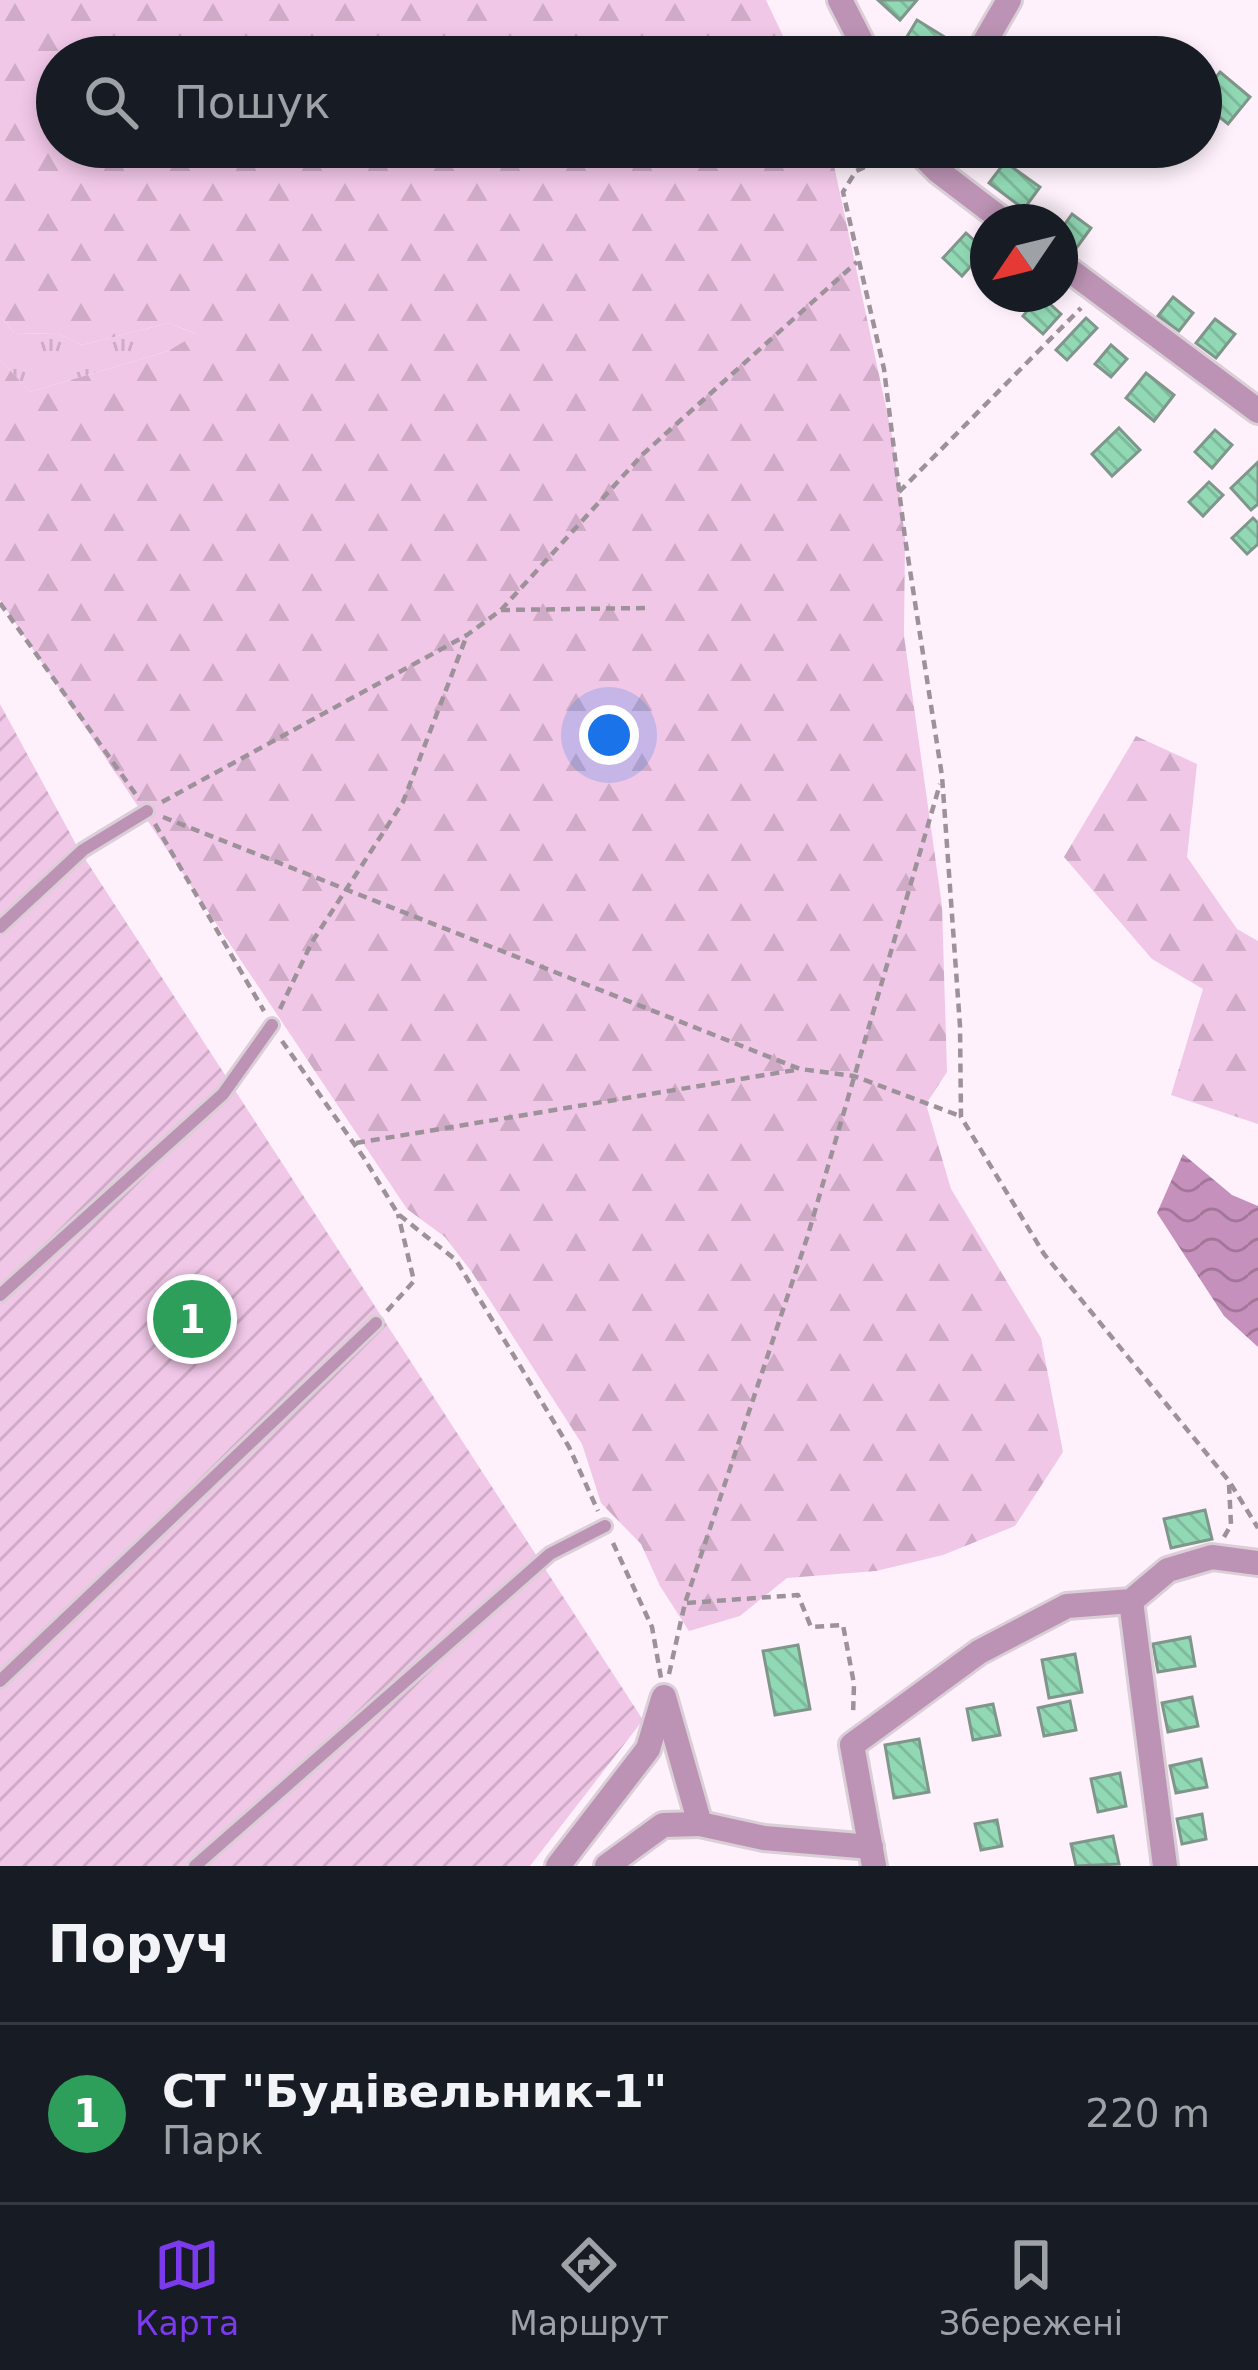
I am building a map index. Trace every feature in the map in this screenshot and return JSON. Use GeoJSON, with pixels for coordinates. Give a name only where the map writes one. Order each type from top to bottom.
{"type":"FeatureCollection","features":[{"type":"Feature","properties":{"kind":"street"},"geometry":{"type":"LineString","coordinates":[[840,0],[858,36]]}},
{"type":"Feature","properties":{"kind":"street"},"geometry":{"type":"LineString","coordinates":[[988,36],[1009,0]]}},
{"type":"Feature","properties":{"kind":"street"},"geometry":{"type":"LineString","coordinates":[[933,168],[982,204]]}},
{"type":"Feature","properties":{"kind":"street"},"geometry":{"type":"LineString","coordinates":[[1078,277],[1258,411]]}},
{"type":"Feature","properties":{"kind":"street"},"geometry":{"type":"LineString","coordinates":[[607,1866],[663,1826],[700,1824],[872,1856],[852,1745],[979,1652],[1067,1606],[1131,1601],[1168,1570],[1212,1557],[1258,1563]]}},
{"type":"Feature","properties":{"kind":"street"},"geometry":{"type":"LineString","coordinates":[[1131,1601],[1165,1866]]}},
{"type":"Feature","properties":{"kind":"street"},"geometry":{"type":"LineString","coordinates":[[664,1697],[700,1824]]}},
{"type":"Feature","properties":{"kind":"street"},"geometry":{"type":"LineString","coordinates":[[558,1866],[648,1749],[664,1697]]}},
{"type":"Feature","properties":{"kind":"lane"},"geometry":{"type":"LineString","coordinates":[[0,927],[83,850],[147,811]]}},
{"type":"Feature","properties":{"kind":"lane"},"geometry":{"type":"LineString","coordinates":[[0,1295],[223,1094],[272,1025]]}},
{"type":"Feature","properties":{"kind":"lane"},"geometry":{"type":"LineString","coordinates":[[0,1681],[376,1323]]}},
{"type":"Feature","properties":{"kind":"lane"},"geometry":{"type":"LineString","coordinates":[[196,1866],[550,1554],[605,1526]]}},
{"type":"Feature","properties":{"kind":"path"},"geometry":{"type":"LineString","coordinates":[[863,168],[843,192],[884,368],[942,776],[961,1026],[961,1117],[1044,1254],[1228,1480],[1258,1528]]}},
{"type":"Feature","properties":{"kind":"path"},"geometry":{"type":"LineString","coordinates":[[147,811],[467,635],[501,610],[643,454],[857,262]]}},
{"type":"Feature","properties":{"kind":"path"},"geometry":{"type":"LineString","coordinates":[[899,492],[1097,292]]}},
{"type":"Feature","properties":{"kind":"path"},"geometry":{"type":"LineString","coordinates":[[0,603],[147,811],[272,1025],[398,1214],[414,1281],[376,1323]]}},
{"type":"Feature","properties":{"kind":"path"},"geometry":{"type":"LineString","coordinates":[[501,610],[646,608]]}},
{"type":"Feature","properties":{"kind":"path"},"geometry":{"type":"LineString","coordinates":[[272,1025],[312,942],[403,802],[467,635]]}},
{"type":"Feature","properties":{"kind":"path"},"geometry":{"type":"LineString","coordinates":[[664,1697],[685,1603],[807,1238],[942,776]]}},
{"type":"Feature","properties":{"kind":"path"},"geometry":{"type":"LineString","coordinates":[[147,811],[800,1069],[854,1076],[961,1117]]}},
{"type":"Feature","properties":{"kind":"path"},"geometry":{"type":"LineString","coordinates":[[353,1143],[800,1069]]}},
{"type":"Feature","properties":{"kind":"path"},"geometry":{"type":"LineString","coordinates":[[398,1214],[456,1260],[569,1447],[652,1627],[664,1697]]}},
{"type":"Feature","properties":{"kind":"path"},"geometry":{"type":"LineString","coordinates":[[1212,1557],[1231,1525],[1228,1480]]}},
{"type":"Feature","properties":{"kind":"path"},"geometry":{"type":"LineString","coordinates":[[685,1603],[798,1594],[811,1627],[843,1624],[854,1684]]}},
{"type":"Feature","properties":{"kind":"green space"},"geometry":{"type":"Polygon","coordinates":[[[0,0],[766,0],[783,36],[36,36],[36,168],[835,168],[893,440],[905,538],[904,636],[942,906],[947,1072],[926,1104],[951,1189],[1041,1338],[1063,1452],[1015,1526],[943,1555],[876,1571],[787,1578],[740,1616],[689,1631],[660,1586],[641,1544],[601,1503],[582,1444],[471,1271],[445,1237],[407,1209],[0,600],[0,359],[30,392],[168,351],[197,334],[169,323],[82,345],[59,334],[14,333],[0,316],[0,0]]]}},
{"type":"Feature","properties":{"kind":"green space"},"geometry":{"type":"Polygon","coordinates":[[[0,316],[14,333],[59,334],[82,345],[169,323],[199,335],[168,351],[30,392],[0,359],[0,316]]]}},
{"type":"Feature","properties":{"kind":"green space"},"geometry":{"type":"Polygon","coordinates":[[[0,704],[78,848],[643,1720],[530,1866],[0,1866],[0,704]]]}},
{"type":"Feature","properties":{"kind":"green space"},"geometry":{"type":"Polygon","coordinates":[[[1136,736],[1197,764],[1187,857],[1237,929],[1258,941],[1258,1124],[1171,1095],[1203,989],[1152,959],[1064,857],[1136,736]]]}},
{"type":"Feature","properties":{"kind":"water"},"geometry":{"type":"Polygon","coordinates":[[[1183,1154],[1232,1195],[1258,1206],[1258,1347],[1224,1316],[1157,1213],[1183,1154]]]}},
{"type":"Feature","properties":{"kind":"building"},"geometry":{"type":"Polygon","coordinates":[[[878,0],[917,0],[900,20],[878,0]]]}},
{"type":"Feature","properties":{"kind":"building"},"geometry":{"type":"Polygon","coordinates":[[[917,20],[943,36],[907,36],[917,20]]]}},
{"type":"Feature","properties":{"kind":"building"},"geometry":{"type":"Polygon","coordinates":[[[1222,74],[1250,97],[1228,124],[1222,119],[1222,74]]]}},
{"type":"Feature","properties":{"kind":"building"},"geometry":{"type":"Polygon","coordinates":[[[1000,168],[1013,168],[1040,187],[1028,204],[1017,204],[989,183],[1000,168]]]}},
{"type":"Feature","properties":{"kind":"building"},"geometry":{"type":"Polygon","coordinates":[[[1078,218],[1091,228],[1078,246],[1078,218]]]}},
{"type":"Feature","properties":{"kind":"building"},"geometry":{"type":"Polygon","coordinates":[[[966,233],[970,237],[970,267],[962,276],[943,258],[966,233]]]}},
{"type":"Feature","properties":{"kind":"building"},"geometry":{"type":"Polygon","coordinates":[[[1173,297],[1193,313],[1179,331],[1158,316],[1173,297]]]}},
{"type":"Feature","properties":{"kind":"building"},"geometry":{"type":"Polygon","coordinates":[[[1026,312],[1061,314],[1043,334],[1023,316],[1026,312]]]}},
{"type":"Feature","properties":{"kind":"building"},"geometry":{"type":"Polygon","coordinates":[[[1086,318],[1097,328],[1067,360],[1056,350],[1086,318]]]}},
{"type":"Feature","properties":{"kind":"building"},"geometry":{"type":"Polygon","coordinates":[[[1215,319],[1235,334],[1216,358],[1196,343],[1215,319]]]}},
{"type":"Feature","properties":{"kind":"building"},"geometry":{"type":"Polygon","coordinates":[[[1111,345],[1127,359],[1111,377],[1095,364],[1111,345]]]}},
{"type":"Feature","properties":{"kind":"building"},"geometry":{"type":"Polygon","coordinates":[[[1146,373],[1174,395],[1154,421],[1126,398],[1146,373]]]}},
{"type":"Feature","properties":{"kind":"building"},"geometry":{"type":"Polygon","coordinates":[[[1119,428],[1140,450],[1112,476],[1092,454],[1119,428]]]}},
{"type":"Feature","properties":{"kind":"building"},"geometry":{"type":"Polygon","coordinates":[[[1215,430],[1232,445],[1212,468],[1195,452],[1215,430]]]}},
{"type":"Feature","properties":{"kind":"building"},"geometry":{"type":"Polygon","coordinates":[[[1258,462],[1258,504],[1251,510],[1231,488],[1258,462]]]}},
{"type":"Feature","properties":{"kind":"building"},"geometry":{"type":"Polygon","coordinates":[[[1209,482],[1223,495],[1203,516],[1189,502],[1209,482]]]}},
{"type":"Feature","properties":{"kind":"building"},"geometry":{"type":"Polygon","coordinates":[[[1253,518],[1258,523],[1258,544],[1247,554],[1232,538],[1253,518]]]}},
{"type":"Feature","properties":{"kind":"building"},"geometry":{"type":"Polygon","coordinates":[[[1205,1510],[1212,1539],[1171,1548],[1164,1519],[1205,1510]]]}},
{"type":"Feature","properties":{"kind":"building"},"geometry":{"type":"Polygon","coordinates":[[[1190,1637],[1195,1666],[1158,1672],[1153,1644],[1190,1637]]]}},
{"type":"Feature","properties":{"kind":"building"},"geometry":{"type":"Polygon","coordinates":[[[798,1645],[810,1709],[775,1715],[763,1651],[798,1645]]]}},
{"type":"Feature","properties":{"kind":"building"},"geometry":{"type":"Polygon","coordinates":[[[1075,1654],[1082,1692],[1049,1698],[1042,1660],[1075,1654]]]}},
{"type":"Feature","properties":{"kind":"building"},"geometry":{"type":"Polygon","coordinates":[[[1192,1697],[1198,1726],[1168,1732],[1162,1703],[1192,1697]]]}},
{"type":"Feature","properties":{"kind":"building"},"geometry":{"type":"Polygon","coordinates":[[[1070,1701],[1076,1730],[1044,1736],[1038,1708],[1070,1701]]]}},
{"type":"Feature","properties":{"kind":"building"},"geometry":{"type":"Polygon","coordinates":[[[993,1704],[1000,1735],[973,1740],[967,1709],[993,1704]]]}},
{"type":"Feature","properties":{"kind":"building"},"geometry":{"type":"Polygon","coordinates":[[[919,1739],[929,1792],[894,1798],[885,1745],[919,1739]]]}},
{"type":"Feature","properties":{"kind":"building"},"geometry":{"type":"Polygon","coordinates":[[[1201,1759],[1207,1787],[1176,1793],[1170,1766],[1201,1759]]]}},
{"type":"Feature","properties":{"kind":"building"},"geometry":{"type":"Polygon","coordinates":[[[1120,1773],[1126,1806],[1098,1812],[1091,1779],[1120,1773]]]}},
{"type":"Feature","properties":{"kind":"building"},"geometry":{"type":"Polygon","coordinates":[[[1202,1814],[1206,1839],[1182,1844],[1177,1819],[1202,1814]]]}},
{"type":"Feature","properties":{"kind":"building"},"geometry":{"type":"Polygon","coordinates":[[[997,1820],[1002,1846],[981,1850],[975,1824],[997,1820]]]}},
{"type":"Feature","properties":{"kind":"building"},"geometry":{"type":"Polygon","coordinates":[[[1113,1836],[1119,1864],[1076,1866],[1071,1844],[1113,1836]]]}},
{"type":"Feature","properties":{"kind":"place","name":"СТ \"Будівельник-1\""},"geometry":{"type":"Point","coordinates":[192,1319]}}]}
